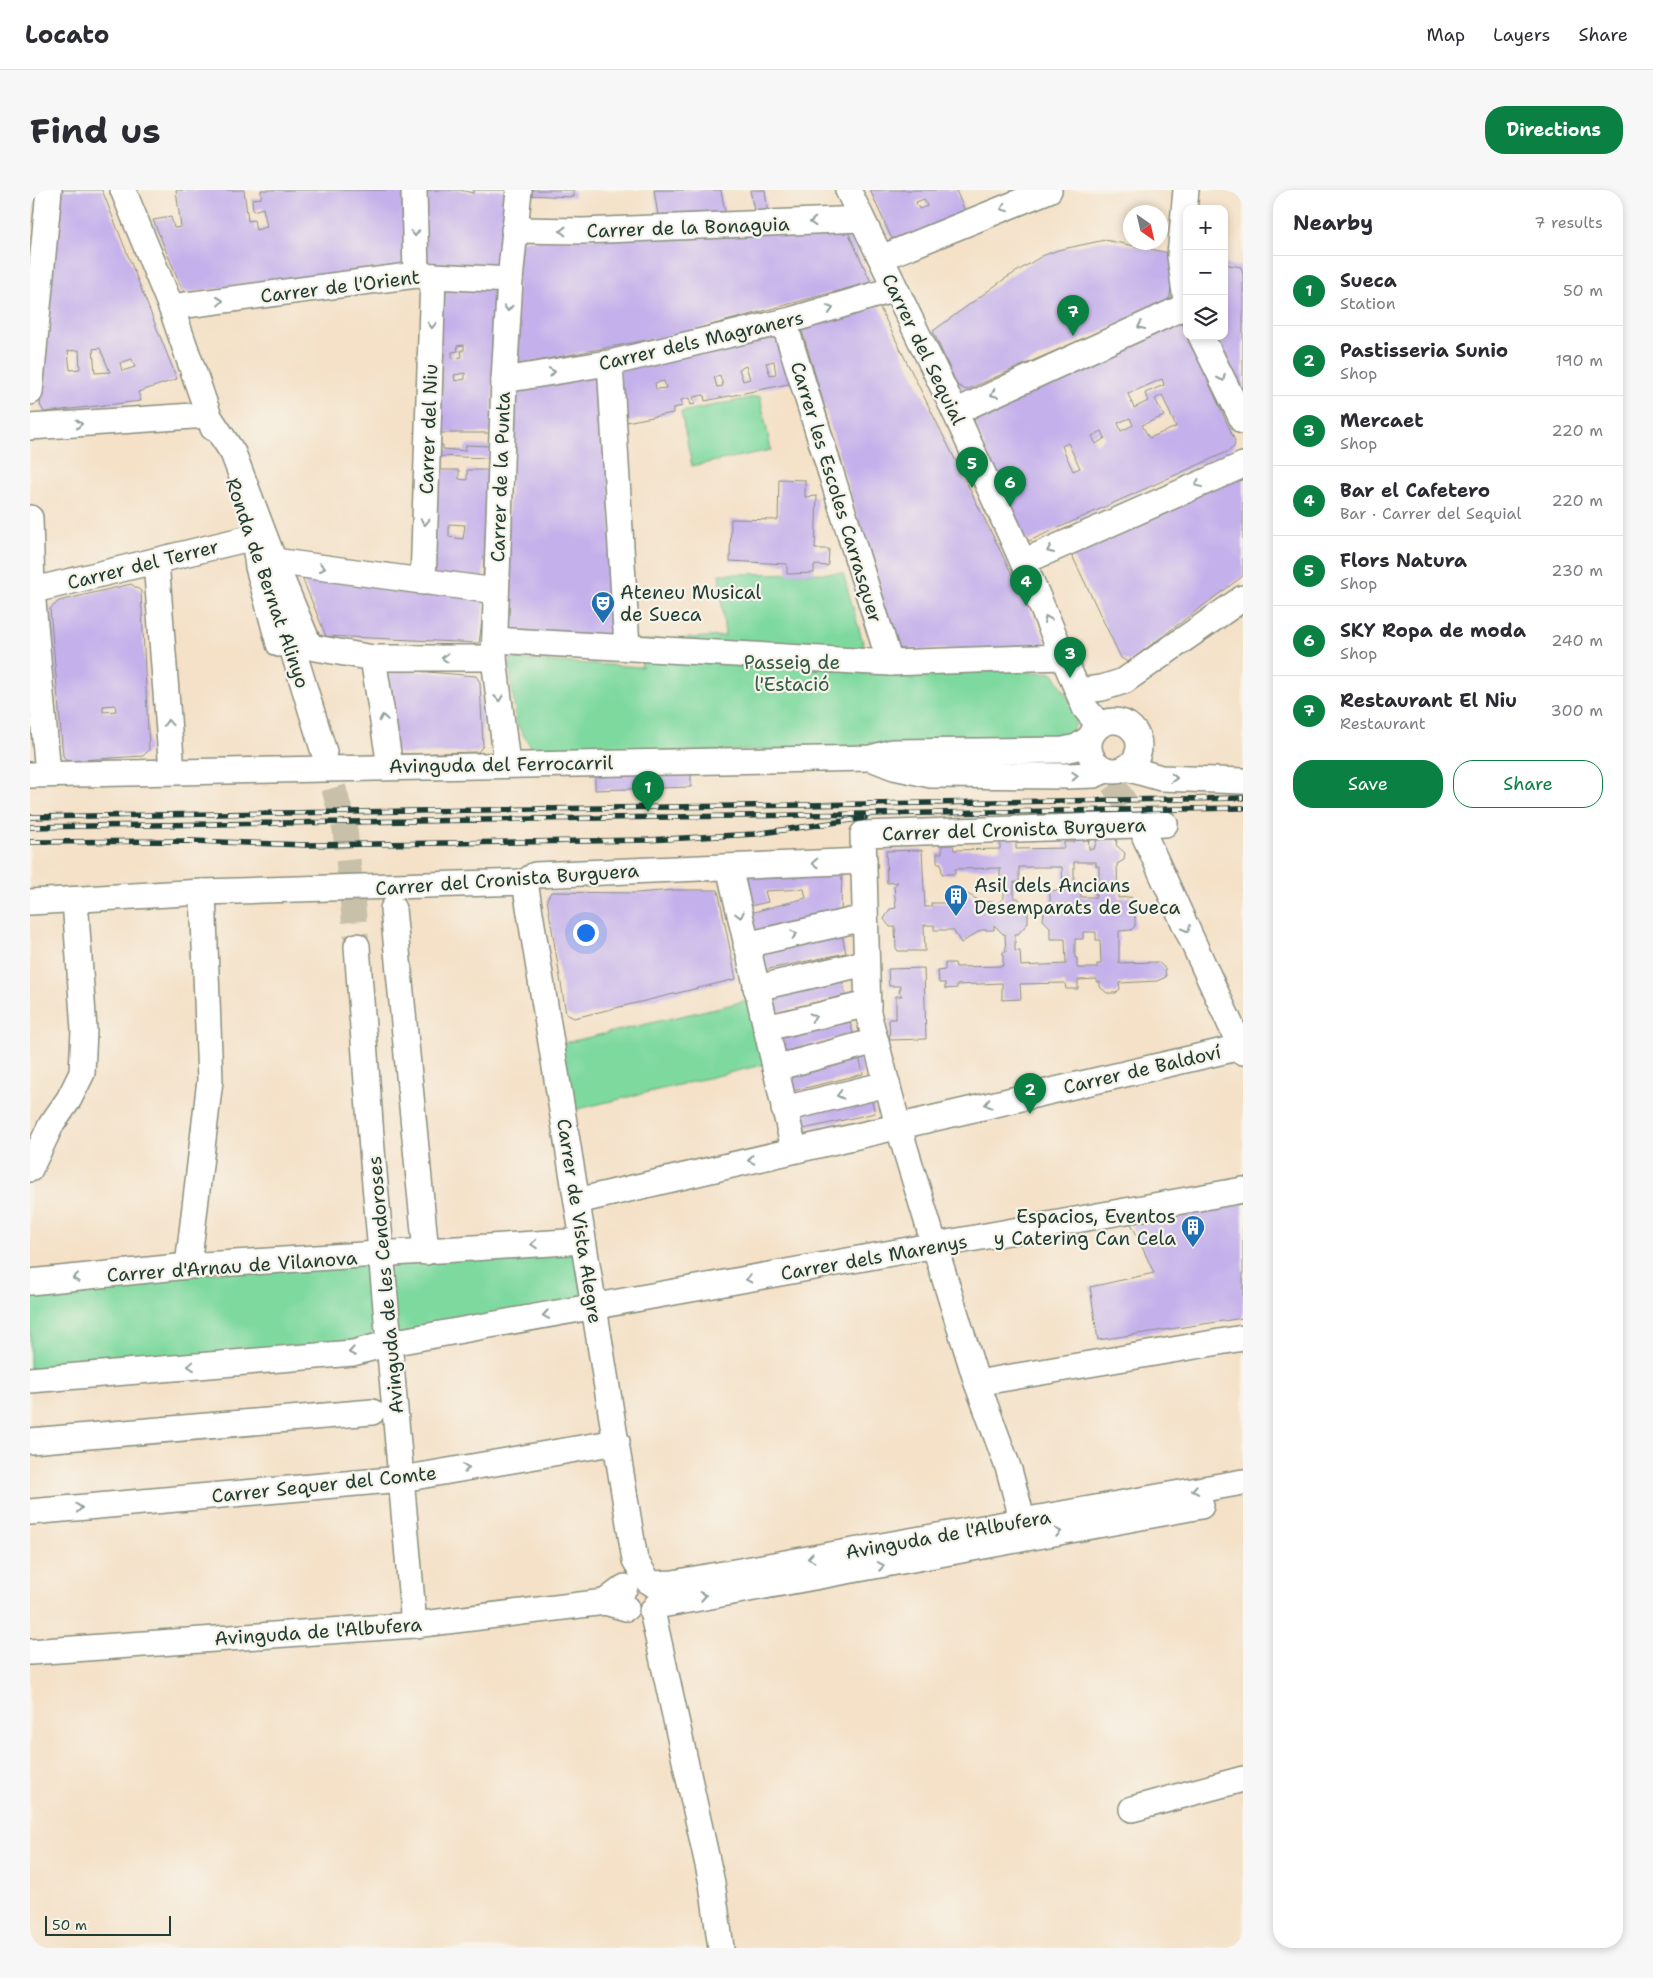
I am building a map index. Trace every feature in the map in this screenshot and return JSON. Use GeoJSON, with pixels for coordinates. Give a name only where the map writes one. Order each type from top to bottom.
{"type":"FeatureCollection","features":[{"type":"Feature","properties":{"kind":"street"},"geometry":{"type":"LineString","coordinates":[[30,392],[49,190]]}},
{"type":"Feature","properties":{"kind":"street","name":"Carrer del Niu"},"geometry":{"type":"LineString","coordinates":[[414,190],[425,276],[422,582]]}},
{"type":"Feature","properties":{"kind":"street","name":"Carrer de la Punta"},"geometry":{"type":"LineString","coordinates":[[507,764],[494,649],[504,380],[514,230],[520,190]]}},
{"type":"Feature","properties":{"kind":"street","name":"Carrer del Sequial"},"geometry":{"type":"LineString","coordinates":[[848,190],[955,412],[1023,562],[1085,708],[1099,728]]}},
{"type":"Feature","properties":{"kind":"street"},"geometry":{"type":"LineString","coordinates":[[881,258],[1050,190]]}},
{"type":"Feature","properties":{"kind":"street"},"geometry":{"type":"LineString","coordinates":[[1185,295],[1180,256],[1186,190]]}},
{"type":"Feature","properties":{"kind":"street","name":"Ronda de Bernat Alinyo"},"geometry":{"type":"LineString","coordinates":[[123,194],[171,307],[208,415],[254,537],[258,567],[317,761]]}},
{"type":"Feature","properties":{"kind":"street","name":"Carrer de la Bonaguia"},"geometry":{"type":"LineString","coordinates":[[514,230],[583,231],[861,219]]}},
{"type":"Feature","properties":{"kind":"street","name":"Carrer de l'Orient"},"geometry":{"type":"LineString","coordinates":[[171,307],[425,276],[510,280]]}},
{"type":"Feature","properties":{"kind":"street","name":"Carrer dels Magraners"},"geometry":{"type":"LineString","coordinates":[[504,380],[610,363],[784,322],[895,289]]}},
{"type":"Feature","properties":{"kind":"street"},"geometry":{"type":"LineString","coordinates":[[955,412],[1183,308]]}},
{"type":"Feature","properties":{"kind":"street","name":"Carrer les Escoles Carrasquer"},"geometry":{"type":"LineString","coordinates":[[784,322],[890,663]]}},
{"type":"Feature","properties":{"kind":"street"},"geometry":{"type":"LineString","coordinates":[[1203,340],[1243,421]]}},
{"type":"Feature","properties":{"kind":"street"},"geometry":{"type":"LineString","coordinates":[[610,363],[627,647]]}},
{"type":"Feature","properties":{"kind":"street"},"geometry":{"type":"LineString","coordinates":[[30,427],[208,415]]}},
{"type":"Feature","properties":{"kind":"street","name":"Ronda de Bernat Alinyo"},"geometry":{"type":"LineString","coordinates":[[208,415],[233,453],[274,561],[310,647],[373,658],[494,649]]}},
{"type":"Feature","properties":{"kind":"street"},"geometry":{"type":"LineString","coordinates":[[1023,562],[1243,465]]}},
{"type":"Feature","properties":{"kind":"street"},"geometry":{"type":"LineString","coordinates":[[30,518],[31,590],[39,775]]}},
{"type":"Feature","properties":{"kind":"street","name":"Carrer del Terrer"},"geometry":{"type":"LineString","coordinates":[[31,590],[254,537]]}},
{"type":"Feature","properties":{"kind":"street"},"geometry":{"type":"LineString","coordinates":[[156,561],[172,771]]}},
{"type":"Feature","properties":{"kind":"street"},"geometry":{"type":"LineString","coordinates":[[274,561],[496,591]]}},
{"type":"Feature","properties":{"kind":"street"},"geometry":{"type":"LineString","coordinates":[[1243,598],[1124,681],[1118,688],[1089,751],[1091,757],[1100,767],[1161,778],[1243,781]]}},
{"type":"Feature","properties":{"kind":"street"},"geometry":{"type":"LineString","coordinates":[[494,649],[627,647],[890,663],[1063,658]]}},
{"type":"Feature","properties":{"kind":"street"},"geometry":{"type":"LineString","coordinates":[[373,658],[390,766]]}},
{"type":"Feature","properties":{"kind":"street"},"geometry":{"type":"LineString","coordinates":[[1078,691],[1102,688],[1124,681]]}},
{"type":"Feature","properties":{"kind":"street"},"geometry":{"type":"LineString","coordinates":[[1119,721],[1127,724],[1138,738],[1137,756],[1116,769],[1094,775],[932,775],[894,767],[871,758],[892,752],[1064,750],[1076,747],[1099,728],[1119,721]]}},
{"type":"Feature","properties":{"kind":"street","name":"Avinguda del Ferrocarril"},"geometry":{"type":"LineString","coordinates":[[39,775],[172,771],[317,761],[390,766],[871,758]]}},
{"type":"Feature","properties":{"kind":"street"},"geometry":{"type":"LineString","coordinates":[[894,767],[924,763],[1046,764]]}},
{"type":"Feature","properties":{"kind":"street","name":"Carrer del Cronista Burguera"},"geometry":{"type":"LineString","coordinates":[[30,902],[203,892],[392,898],[525,882],[535,875],[864,861],[864,834],[1155,831],[1242,1050]]}},
{"type":"Feature","properties":{"kind":"street"},"geometry":{"type":"LineString","coordinates":[[864,861],[864,918],[868,1004],[876,1041],[898,1125],[977,1383],[1009,1470],[1019,1507],[1019,1530]]}},
{"type":"Feature","properties":{"kind":"street"},"geometry":{"type":"LineString","coordinates":[[729,867],[784,1109],[792,1140],[798,1149]]}},
{"type":"Feature","properties":{"kind":"street","name":"Carrer de Vista Alegre"},"geometry":{"type":"LineString","coordinates":[[525,882],[617,1442],[636,1593]]}},
{"type":"Feature","properties":{"kind":"street"},"geometry":{"type":"LineString","coordinates":[[188,1266],[210,1080],[203,892]]}},
{"type":"Feature","properties":{"kind":"street"},"geometry":{"type":"LineString","coordinates":[[392,898],[426,1252]]}},
{"type":"Feature","properties":{"kind":"street"},"geometry":{"type":"LineString","coordinates":[[30,1169],[41,1123],[69,1099],[82,1073],[84,1030],[75,900]]}},
{"type":"Feature","properties":{"kind":"street"},"geometry":{"type":"LineString","coordinates":[[746,945],[864,918]]}},
{"type":"Feature","properties":{"kind":"street","name":"Avinguda de les Cendoroses"},"geometry":{"type":"LineString","coordinates":[[357,946],[414,1624]]}},
{"type":"Feature","properties":{"kind":"street"},"geometry":{"type":"LineString","coordinates":[[756,988],[866,963]]}},
{"type":"Feature","properties":{"kind":"street"},"geometry":{"type":"LineString","coordinates":[[766,1028],[868,1004]]}},
{"type":"Feature","properties":{"kind":"street"},"geometry":{"type":"LineString","coordinates":[[775,1068],[876,1041]]}},
{"type":"Feature","properties":{"kind":"street","name":"Carrer de Baldoví"},"geometry":{"type":"LineString","coordinates":[[577,1201],[898,1125],[1242,1050]]}},
{"type":"Feature","properties":{"kind":"street"},"geometry":{"type":"LineString","coordinates":[[784,1109],[887,1084]]}},
{"type":"Feature","properties":{"kind":"street","name":"Carrer dels Marenys"},"geometry":{"type":"LineString","coordinates":[[30,1380],[353,1353],[390,1343],[935,1247],[1243,1190]]}},
{"type":"Feature","properties":{"kind":"street","name":"Carrer d'Arnau de Vilanova"},"geometry":{"type":"LineString","coordinates":[[30,1282],[188,1266],[583,1241]]}},
{"type":"Feature","properties":{"kind":"street"},"geometry":{"type":"LineString","coordinates":[[977,1383],[1243,1338]]}},
{"type":"Feature","properties":{"kind":"street"},"geometry":{"type":"LineString","coordinates":[[30,1441],[372,1412]]}},
{"type":"Feature","properties":{"kind":"street","name":"Carrer Sequer del Comte"},"geometry":{"type":"LineString","coordinates":[[30,1512],[402,1479],[617,1442]]}},
{"type":"Feature","properties":{"kind":"street","name":"Avinguda de l'Albufera"},"geometry":{"type":"LineString","coordinates":[[1019,1530],[1243,1482]]}},
{"type":"Feature","properties":{"kind":"street","name":"Avinguda de l'Albufera"},"geometry":{"type":"LineString","coordinates":[[30,1652],[414,1624],[636,1593],[673,1584],[1019,1530],[1243,1499]]}},
{"type":"Feature","properties":{"kind":"street"},"geometry":{"type":"LineString","coordinates":[[636,1593],[659,1646],[712,1883],[721,1948]]}},
{"type":"Feature","properties":{"kind":"street"},"geometry":{"type":"LineString","coordinates":[[1132,1810],[1243,1779]]}},
{"type":"Feature","properties":{"kind":"green space"},"geometry":{"type":"Polygon","coordinates":[[[760,396],[771,450],[692,466],[681,412],[760,396]]]}},
{"type":"Feature","properties":{"kind":"green space","name":"Passeig de l'Estació"},"geometry":{"type":"Polygon","coordinates":[[[843,573],[870,667],[910,666],[1053,673],[1079,716],[1069,739],[1047,746],[552,753],[532,749],[516,723],[509,659],[642,667],[638,641],[725,636],[719,574],[843,573]]]}},
{"type":"Feature","properties":{"kind":"green space"},"geometry":{"type":"Polygon","coordinates":[[[750,1000],[766,1064],[574,1110],[560,1044],[750,1000]]]}},
{"type":"Feature","properties":{"kind":"green space"},"geometry":{"type":"Polygon","coordinates":[[[579,1247],[589,1303],[395,1338],[387,1258],[579,1247]]]}},
{"type":"Feature","properties":{"kind":"green space"},"geometry":{"type":"Polygon","coordinates":[[[378,1259],[385,1339],[30,1376],[30,1288],[378,1259]]]}},
{"type":"Feature","properties":{"kind":"building"},"geometry":{"type":"Polygon","coordinates":[[[60,190],[102,190],[177,379],[138,392],[141,401],[44,412],[40,405],[60,190]],[[100,348],[93,349],[95,373],[110,372],[100,348]],[[79,350],[68,351],[70,370],[80,369],[79,350]],[[132,359],[120,363],[122,371],[135,367],[132,359]]]}},
{"type":"Feature","properties":{"kind":"building"},"geometry":{"type":"Polygon","coordinates":[[[176,190],[244,190],[248,221],[254,220],[256,230],[267,227],[263,208],[253,211],[252,199],[261,198],[261,190],[409,190],[403,266],[287,281],[271,281],[190,292],[183,291],[153,220],[171,217],[174,228],[181,227],[176,190]]]}},
{"type":"Feature","properties":{"kind":"building"},"geometry":{"type":"Polygon","coordinates":[[[419,190],[460,190],[473,193],[473,190],[508,190],[501,265],[495,269],[426,265],[419,190]]]}},
{"type":"Feature","properties":{"kind":"building"},"geometry":{"type":"Polygon","coordinates":[[[526,190],[574,190],[574,197],[525,195],[526,190]]]}},
{"type":"Feature","properties":{"kind":"building"},"geometry":{"type":"Polygon","coordinates":[[[654,190],[721,190],[726,218],[659,222],[654,190]]]}},
{"type":"Feature","properties":{"kind":"building"},"geometry":{"type":"Polygon","coordinates":[[[750,190],[765,190],[768,215],[755,216],[750,190]]]}},
{"type":"Feature","properties":{"kind":"building"},"geometry":{"type":"Polygon","coordinates":[[[870,190],[956,190],[966,214],[898,242],[891,237],[870,190]],[[924,199],[916,202],[919,209],[927,206],[924,199]]]}},
{"type":"Feature","properties":{"kind":"building"},"geometry":{"type":"Polygon","coordinates":[[[847,230],[871,282],[678,334],[516,365],[518,241],[847,230]]]}},
{"type":"Feature","properties":{"kind":"building"},"geometry":{"type":"Polygon","coordinates":[[[1105,240],[1123,244],[1123,250],[1154,250],[1174,254],[1170,296],[1167,302],[966,390],[957,385],[933,331],[1003,280],[1042,256],[1058,250],[1105,240]]]}},
{"type":"Feature","properties":{"kind":"building"},"geometry":{"type":"Polygon","coordinates":[[[1228,265],[1241,267],[1243,275],[1243,402],[1217,340],[1228,340],[1228,265]]]}},
{"type":"Feature","properties":{"kind":"building"},"geometry":{"type":"Polygon","coordinates":[[[442,287],[498,288],[491,433],[434,433],[442,287]],[[464,345],[457,346],[458,351],[452,352],[452,358],[462,357],[461,350],[464,350],[464,345]],[[465,373],[454,375],[455,381],[465,379],[465,373]]]}},
{"type":"Feature","properties":{"kind":"building"},"geometry":{"type":"Polygon","coordinates":[[[879,306],[1045,641],[1040,650],[901,649],[894,641],[801,327],[879,306]]]}},
{"type":"Feature","properties":{"kind":"building"},"geometry":{"type":"Polygon","coordinates":[[[1174,321],[1183,325],[1183,340],[1190,340],[1235,441],[1234,447],[1229,451],[1029,541],[1023,536],[1016,522],[974,421],[977,411],[1174,321]],[[1162,379],[1128,394],[1134,408],[1148,401],[1145,393],[1164,385],[1162,379]],[[1162,395],[1155,399],[1164,416],[1142,425],[1149,438],[1176,427],[1162,395]],[[1130,418],[1118,423],[1121,431],[1133,425],[1130,418]],[[1102,431],[1092,436],[1096,444],[1105,438],[1102,431]],[[1068,443],[1062,446],[1073,471],[1080,468],[1068,443]]]}},
{"type":"Feature","properties":{"kind":"building"},"geometry":{"type":"Polygon","coordinates":[[[776,329],[793,383],[705,401],[704,395],[693,397],[695,404],[691,405],[689,398],[681,400],[683,406],[673,408],[673,413],[621,423],[620,368],[776,329]],[[774,361],[766,363],[770,375],[776,374],[774,361]],[[746,366],[739,369],[743,381],[750,379],[746,366]],[[720,375],[714,377],[717,387],[723,386],[720,375]],[[664,381],[655,383],[656,389],[666,388],[664,381]]]}},
{"type":"Feature","properties":{"kind":"building"},"geometry":{"type":"Polygon","coordinates":[[[603,374],[616,633],[610,637],[502,632],[516,385],[603,374]]]}},
{"type":"Feature","properties":{"kind":"building"},"geometry":{"type":"Polygon","coordinates":[[[443,445],[443,449],[465,451],[466,445],[490,446],[490,458],[433,456],[433,446],[443,445]]]}},
{"type":"Feature","properties":{"kind":"building"},"geometry":{"type":"Polygon","coordinates":[[[433,470],[459,470],[459,479],[467,480],[467,470],[489,470],[483,577],[431,576],[433,470]],[[449,524],[449,537],[463,539],[465,525],[449,524]]]}},
{"type":"Feature","properties":{"kind":"building"},"geometry":{"type":"Polygon","coordinates":[[[1243,470],[1243,576],[1128,662],[1121,658],[1069,549],[1243,470]]]}},
{"type":"Feature","properties":{"kind":"building"},"geometry":{"type":"Polygon","coordinates":[[[779,479],[805,480],[805,497],[817,496],[815,549],[829,549],[828,566],[814,565],[814,573],[787,574],[787,564],[730,561],[731,519],[778,520],[779,479]]]}},
{"type":"Feature","properties":{"kind":"building"},"geometry":{"type":"Polygon","coordinates":[[[306,573],[486,590],[479,643],[326,636],[303,580],[306,573]]]}},
{"type":"Feature","properties":{"kind":"building"},"geometry":{"type":"Polygon","coordinates":[[[131,584],[141,591],[149,750],[143,756],[67,761],[63,756],[50,609],[59,601],[131,584]],[[115,705],[103,706],[103,712],[116,711],[115,705]]]}},
{"type":"Feature","properties":{"kind":"building"},"geometry":{"type":"Polygon","coordinates":[[[391,669],[476,676],[480,682],[483,746],[478,752],[402,754],[393,750],[387,671],[391,669]]]}},
{"type":"Feature","properties":{"kind":"building"},"geometry":{"type":"Polygon","coordinates":[[[691,770],[691,787],[595,790],[595,773],[691,770]]]}},
{"type":"Feature","properties":{"kind":"building","name":"Asil dels Ancians Desemparats de Sueca"},"geometry":{"type":"Polygon","coordinates":[[[1073,831],[1088,831],[1089,849],[1094,849],[1097,840],[1104,835],[1112,836],[1117,841],[1116,845],[1125,853],[1124,860],[1117,864],[1118,898],[1131,897],[1135,901],[1135,926],[1131,930],[1119,931],[1119,963],[1158,962],[1165,968],[1166,977],[1157,981],[1119,983],[1120,989],[1116,993],[1107,993],[1100,987],[1100,982],[1097,982],[1097,979],[1078,980],[1078,989],[1066,989],[1065,983],[1020,984],[1021,999],[1002,1000],[1002,983],[957,985],[957,988],[945,989],[945,983],[939,983],[938,971],[945,970],[945,963],[955,963],[956,967],[1003,966],[1003,952],[1006,952],[1005,934],[994,925],[994,930],[981,930],[961,943],[953,930],[934,930],[934,925],[924,925],[925,951],[898,951],[896,948],[895,927],[890,927],[884,919],[890,909],[896,908],[894,886],[898,882],[887,883],[886,851],[922,850],[925,907],[931,907],[931,903],[951,903],[958,889],[982,902],[993,902],[993,907],[1004,898],[1004,882],[1000,882],[1000,868],[955,869],[955,874],[942,874],[941,863],[937,863],[937,853],[942,853],[942,845],[953,845],[954,850],[1000,849],[1000,834],[1016,840],[1016,849],[1064,848],[1064,842],[1074,842],[1073,831]],[[1074,862],[1074,890],[1081,890],[1081,897],[1096,897],[1095,890],[1099,890],[1099,866],[1096,866],[1096,862],[1074,862]],[[1019,867],[1019,882],[1014,882],[1014,898],[1018,898],[1028,908],[1028,923],[1018,934],[1015,934],[1015,951],[1020,951],[1021,966],[1066,964],[1065,939],[1050,939],[1050,927],[1043,920],[1044,912],[1050,904],[1050,891],[1063,890],[1062,867],[1019,867]],[[1083,932],[1083,939],[1075,939],[1077,968],[1097,968],[1097,964],[1101,964],[1100,940],[1096,940],[1096,932],[1083,932]]]}},
{"type":"Feature","properties":{"kind":"building"},"geometry":{"type":"Polygon","coordinates":[[[842,869],[841,912],[755,932],[750,913],[806,898],[804,889],[765,891],[768,902],[750,906],[744,875],[842,869]]]}},
{"type":"Feature","properties":{"kind":"building"},"geometry":{"type":"Polygon","coordinates":[[[675,890],[718,890],[736,979],[574,1018],[566,1014],[547,899],[551,892],[636,893],[675,890]]]}},
{"type":"Feature","properties":{"kind":"building"},"geometry":{"type":"Polygon","coordinates":[[[842,935],[846,953],[764,970],[760,953],[842,935]]]}},
{"type":"Feature","properties":{"kind":"building"},"geometry":{"type":"Polygon","coordinates":[[[924,968],[926,1039],[890,1040],[889,1019],[896,1019],[896,996],[902,996],[899,992],[901,986],[889,986],[888,969],[924,968]]]}},
{"type":"Feature","properties":{"kind":"building"},"geometry":{"type":"Polygon","coordinates":[[[841,977],[846,995],[772,1013],[768,994],[841,977]]]}},
{"type":"Feature","properties":{"kind":"building"},"geometry":{"type":"Polygon","coordinates":[[[849,1017],[853,1034],[781,1052],[777,1034],[849,1017]]]}},
{"type":"Feature","properties":{"kind":"building"},"geometry":{"type":"Polygon","coordinates":[[[859,1056],[863,1074],[789,1092],[785,1074],[859,1056]]]}},
{"type":"Feature","properties":{"kind":"building"},"geometry":{"type":"Polygon","coordinates":[[[870,1094],[875,1113],[799,1130],[795,1112],[870,1094]]]}},
{"type":"Feature","properties":{"kind":"building","name":"Espacios, Eventos y Catering Can Cela"},"geometry":{"type":"Polygon","coordinates":[[[1243,1203],[1243,1318],[1098,1340],[1090,1287],[1154,1273],[1131,1223],[1243,1203]]]}},
{"type":"Feature","properties":{"kind":"tunnel"},"geometry":{"type":"LineString","coordinates":[[324,752],[345,830],[357,946]]}},
{"type":"Feature","properties":{"kind":"tunnel"},"geometry":{"type":"LineString","coordinates":[[1081,765],[1113,784],[1139,824],[1145,837]]}},
{"type":"Feature","properties":{"kind":"railway"},"geometry":{"type":"LineString","coordinates":[[30,817],[1243,798]]}},
{"type":"Feature","properties":{"kind":"railway"},"geometry":{"type":"LineString","coordinates":[[30,827],[1243,808]]}},
{"type":"Feature","properties":{"kind":"railway"},"geometry":{"type":"LineString","coordinates":[[30,842],[191,841],[306,845],[648,840],[755,834],[865,818]]}},
{"type":"Feature","properties":{"kind":"place","name":"Restaurant El Niu"},"geometry":{"type":"Point","coordinates":[1073,336]}},
{"type":"Feature","properties":{"kind":"place","name":"Flors Natura"},"geometry":{"type":"Point","coordinates":[972,488]}},
{"type":"Feature","properties":{"kind":"place","name":"SKY Ropa de moda"},"geometry":{"type":"Point","coordinates":[1010,507]}},
{"type":"Feature","properties":{"kind":"place","name":"Bar el Cafetero"},"geometry":{"type":"Point","coordinates":[1026,606]}},
{"type":"Feature","properties":{"kind":"place","name":"Ateneu Musical de Sueca"},"geometry":{"type":"Point","coordinates":[603,624]}},
{"type":"Feature","properties":{"kind":"place","name":"Mercaet"},"geometry":{"type":"Point","coordinates":[1070,678]}},
{"type":"Feature","properties":{"kind":"place","name":"Sueca"},"geometry":{"type":"Point","coordinates":[648,812]}},
{"type":"Feature","properties":{"kind":"place","name":"Asil dels Ancians Desemparats de Sueca"},"geometry":{"type":"Point","coordinates":[956,917]}},
{"type":"Feature","properties":{"kind":"place","name":"Pastisseria Sunio"},"geometry":{"type":"Point","coordinates":[1030,1114]}},
{"type":"Feature","properties":{"kind":"place","name":"Espacios, Eventos y Catering Can Cela"},"geometry":{"type":"Point","coordinates":[1193,1248]}}]}
